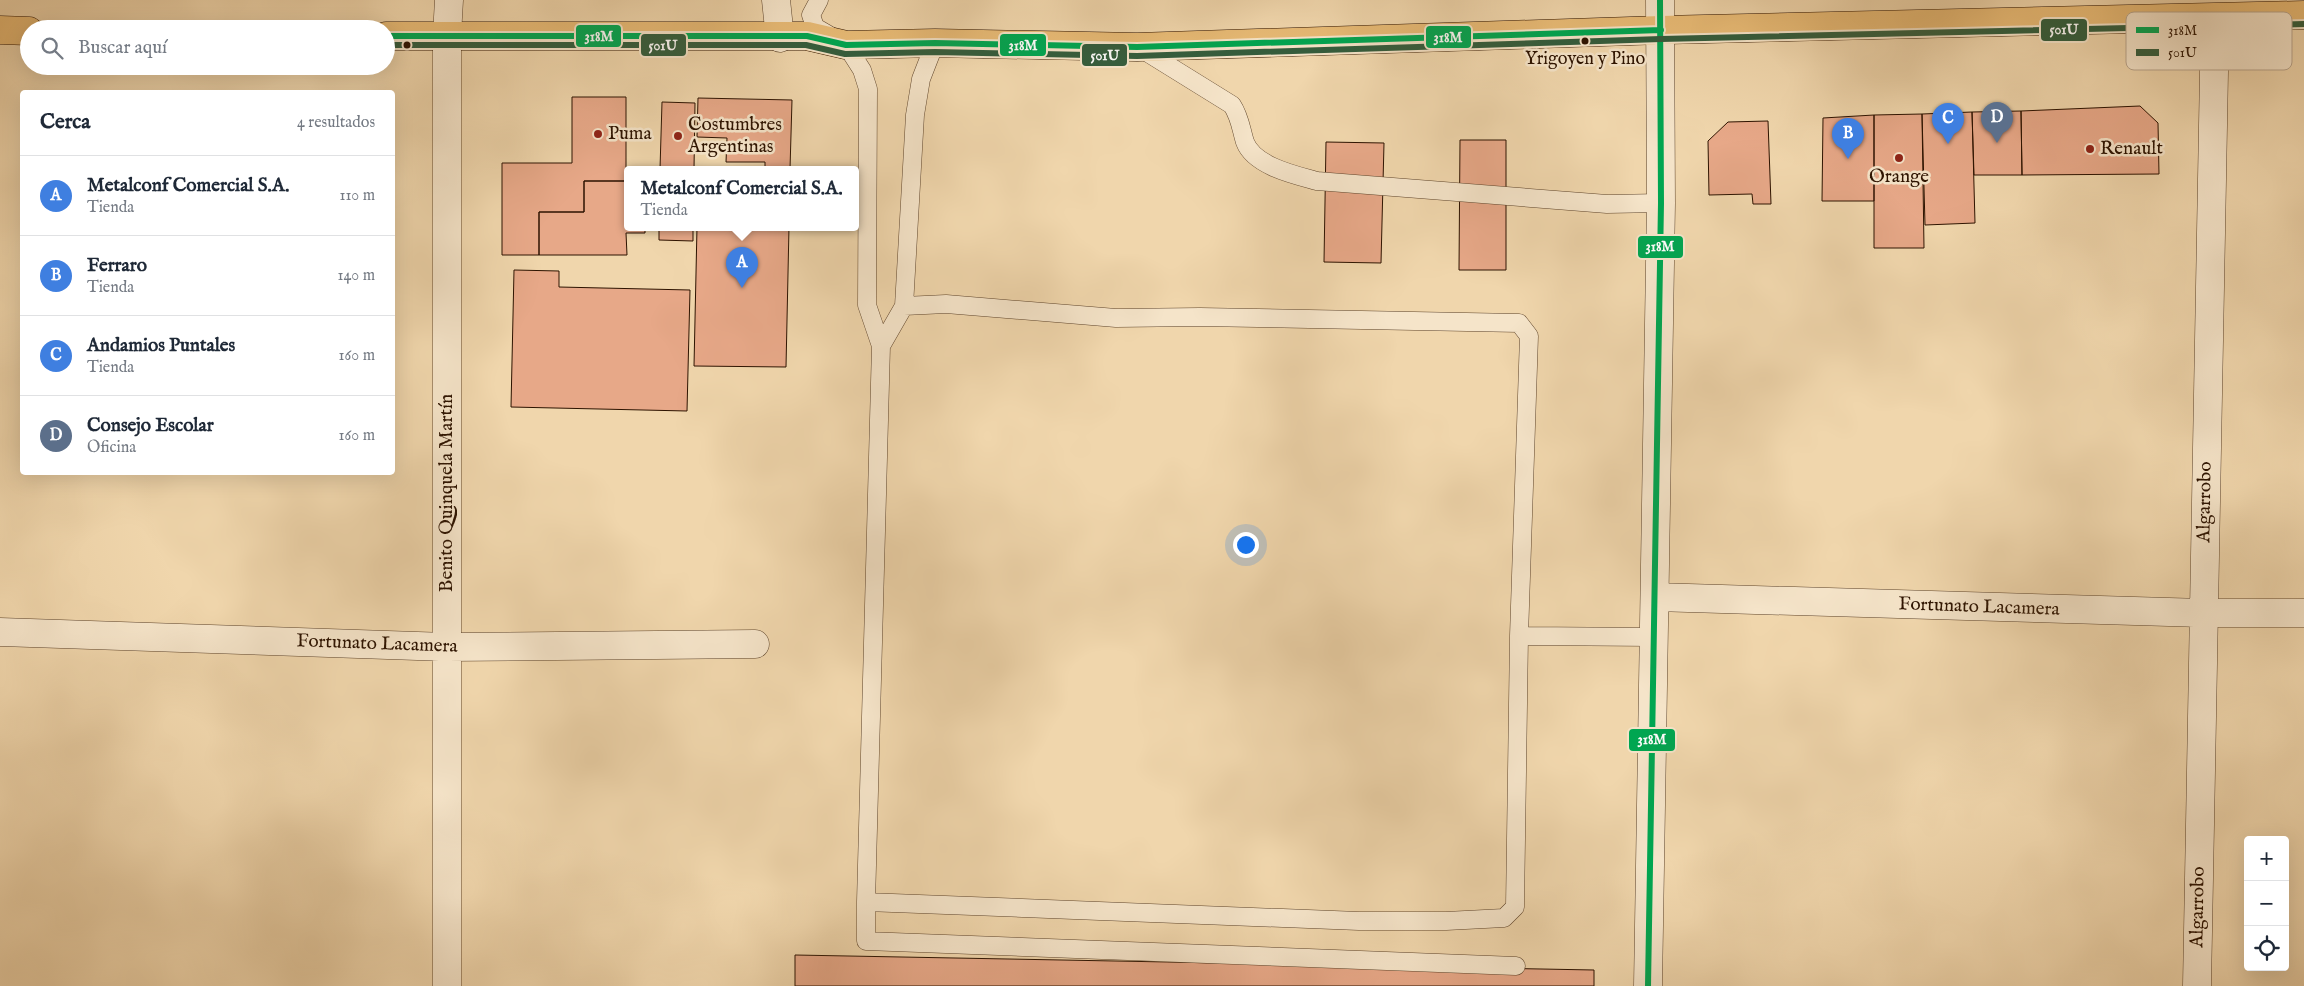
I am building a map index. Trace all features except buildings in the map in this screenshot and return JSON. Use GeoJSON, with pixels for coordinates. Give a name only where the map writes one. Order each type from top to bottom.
{"type":"FeatureCollection","features":[{"type":"Feature","properties":{"kind":"main road"},"geometry":{"type":"LineString","coordinates":[[395,36],[780,38],[807,36],[846,45],[935,43],[1138,47],[1661,30],[2126,20]]}},
{"type":"Feature","properties":{"kind":"main road"},"geometry":{"type":"LineString","coordinates":[[0,30],[20,30]]}},
{"type":"Feature","properties":{"kind":"street","name":"Benito Quinquela Martín"},"geometry":{"type":"LineString","coordinates":[[447,986],[447,35],[449,0]]}},
{"type":"Feature","properties":{"kind":"street"},"geometry":{"type":"LineString","coordinates":[[776,0],[780,38]]}},
{"type":"Feature","properties":{"kind":"street"},"geometry":{"type":"LineString","coordinates":[[1648,986],[1661,203],[1660,0]]}},
{"type":"Feature","properties":{"kind":"street","name":"Algarrobo"},"geometry":{"type":"LineString","coordinates":[[2197,986],[2214,70]]}},
{"type":"Feature","properties":{"kind":"street","name":"Fortunato Lacamera"},"geometry":{"type":"LineString","coordinates":[[1655,597],[2203,613],[2304,613]]}},
{"type":"Feature","properties":{"kind":"street","name":"Fortunato Lacamera"},"geometry":{"type":"LineString","coordinates":[[0,632],[447,647],[755,644]]}},
{"type":"Feature","properties":{"kind":"lane"},"geometry":{"type":"LineString","coordinates":[[819,0],[811,15],[815,28],[846,45],[862,70],[868,89],[867,305],[881,346],[866,941],[1516,966]]}},
{"type":"Feature","properties":{"kind":"lane"},"geometry":{"type":"LineString","coordinates":[[881,346],[904,306],[915,114],[922,79],[935,43]]}},
{"type":"Feature","properties":{"kind":"lane"},"geometry":{"type":"LineString","coordinates":[[1138,47],[1232,105],[1239,116],[1246,145],[1264,162],[1281,171],[1317,181],[1607,204],[1661,203]]}},
{"type":"Feature","properties":{"kind":"lane"},"geometry":{"type":"LineString","coordinates":[[866,902],[1359,921],[1446,921],[1504,918],[1515,908],[1519,636],[1529,336],[1519,323],[1200,317],[1116,318],[946,304],[904,306]]}},
{"type":"Feature","properties":{"kind":"lane"},"geometry":{"type":"LineString","coordinates":[[1519,636],[1654,637]]}},
{"type":"Feature","properties":{"kind":"transit line","name":"318M"},"geometry":{"type":"LineString","coordinates":[[1648,986],[1661,203],[1660,0]]}},
{"type":"Feature","properties":{"kind":"transit line","name":"501U"},"geometry":{"type":"LineString","coordinates":[[2292,24],[2304,24]]}},
{"type":"Feature","properties":{"kind":"transit line","name":"501U"},"geometry":{"type":"LineString","coordinates":[[395,45],[806,45],[845,54],[935,52],[1137,56],[1661,39],[2126,28]]}},
{"type":"Feature","properties":{"kind":"transit line","name":"318M"},"geometry":{"type":"LineString","coordinates":[[395,36],[807,36],[846,45],[935,43],[1137,47],[1661,30]]}},
{"type":"Feature","properties":{"kind":"place","name":"Yrigoyen y Pino"},"geometry":{"type":"Point","coordinates":[1585,41]}},
{"type":"Feature","properties":{"kind":"place","name":"Puma"},"geometry":{"type":"Point","coordinates":[598,134]}},
{"type":"Feature","properties":{"kind":"place","name":"Costumbres Argentinas"},"geometry":{"type":"Point","coordinates":[678,136]}},
{"type":"Feature","properties":{"kind":"place","name":"Consejo Escolar"},"geometry":{"type":"Point","coordinates":[1997,143]}},
{"type":"Feature","properties":{"kind":"place","name":"Andamios Puntales"},"geometry":{"type":"Point","coordinates":[1948,144]}},
{"type":"Feature","properties":{"kind":"place","name":"Renault"},"geometry":{"type":"Point","coordinates":[2090,149]}},
{"type":"Feature","properties":{"kind":"place","name":"Orange"},"geometry":{"type":"Point","coordinates":[1899,158]}},
{"type":"Feature","properties":{"kind":"place","name":"Ferraro"},"geometry":{"type":"Point","coordinates":[1848,159]}},
{"type":"Feature","properties":{"kind":"place","name":"Metalconf Comercial S.A."},"geometry":{"type":"Point","coordinates":[742,288]}}]}
